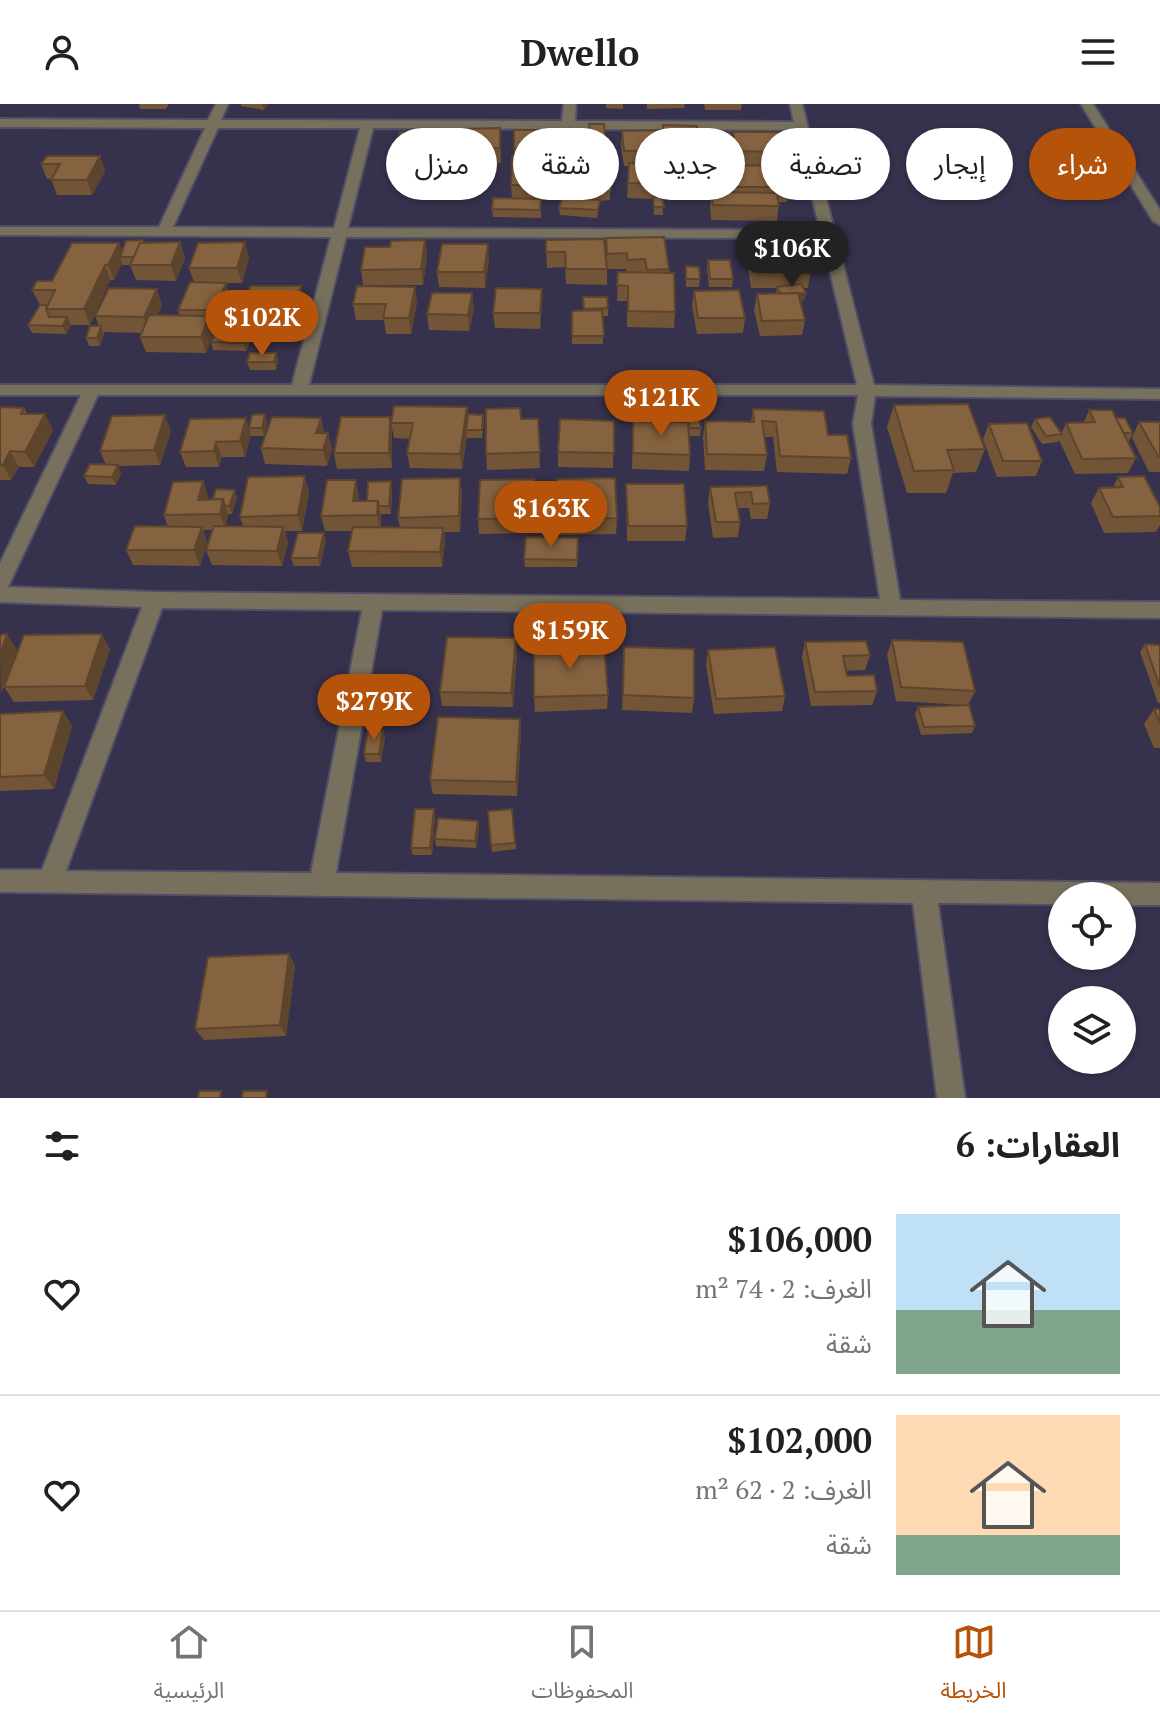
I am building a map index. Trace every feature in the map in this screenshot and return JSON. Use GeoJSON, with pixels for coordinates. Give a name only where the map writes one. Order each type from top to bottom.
{"type":"FeatureCollection","features":[{"type":"Feature","properties":{"kind":"street"},"geometry":{"type":"LineString","coordinates":[[164,232],[222,104]]}},
{"type":"Feature","properties":{"kind":"street"},"geometry":{"type":"LineString","coordinates":[[568,126],[570,104]]}},
{"type":"Feature","properties":{"kind":"street"},"geometry":{"type":"LineString","coordinates":[[796,104],[867,390],[862,424],[891,607]]}},
{"type":"Feature","properties":{"kind":"street"},"geometry":{"type":"LineString","coordinates":[[1087,104],[1160,221]]}},
{"type":"Feature","properties":{"kind":"street"},"geometry":{"type":"LineString","coordinates":[[0,123],[802,126]]}},
{"type":"Feature","properties":{"kind":"street"},"geometry":{"type":"LineString","coordinates":[[299,391],[337,232],[367,125]]}},
{"type":"Feature","properties":{"kind":"street"},"geometry":{"type":"LineString","coordinates":[[0,231],[829,234]]}},
{"type":"Feature","properties":{"kind":"street"},"geometry":{"type":"LineString","coordinates":[[0,390],[867,390],[1160,394]]}},
{"type":"Feature","properties":{"kind":"street"},"geometry":{"type":"LineString","coordinates":[[0,583],[92,391]]}},
{"type":"Feature","properties":{"kind":"street"},"geometry":{"type":"LineString","coordinates":[[0,594],[155,600],[1160,610]]}},
{"type":"Feature","properties":{"kind":"street"},"geometry":{"type":"LineString","coordinates":[[50,881],[155,600]]}},
{"type":"Feature","properties":{"kind":"street"},"geometry":{"type":"LineString","coordinates":[[321,887],[373,602]]}},
{"type":"Feature","properties":{"kind":"street"},"geometry":{"type":"LineString","coordinates":[[0,881],[321,887],[1160,894]]}},
{"type":"Feature","properties":{"kind":"street"},"geometry":{"type":"LineString","coordinates":[[924,893],[951,1098]]}},
{"type":"Feature","properties":{"kind":"building"},"geometry":{"type":"Polygon","coordinates":[[[589,124],[604,124],[604,128],[589,128],[589,124]]]}},
{"type":"Feature","properties":{"kind":"building"},"geometry":{"type":"Polygon","coordinates":[[[663,125],[697,126],[697,128],[663,128],[663,125]]]}},
{"type":"Feature","properties":{"kind":"building"},"geometry":{"type":"Polygon","coordinates":[[[497,128],[500,128],[500,148],[497,148],[497,128]]]}},
{"type":"Feature","properties":{"kind":"building"},"geometry":{"type":"Polygon","coordinates":[[[622,131],[635,131],[635,151],[624,151],[622,131]]]}},
{"type":"Feature","properties":{"kind":"building"},"geometry":{"type":"Polygon","coordinates":[[[745,132],[761,132],[761,152],[745,151],[745,132]]]}},
{"type":"Feature","properties":{"kind":"building"},"geometry":{"type":"Polygon","coordinates":[[[47,156],[100,156],[87,180],[51,180],[60,164],[41,164],[47,156]]]}},
{"type":"Feature","properties":{"kind":"building"},"geometry":{"type":"Polygon","coordinates":[[[512,156],[513,185],[511,185],[512,156]]]}},
{"type":"Feature","properties":{"kind":"building"},"geometry":{"type":"Polygon","coordinates":[[[629,163],[635,163],[635,183],[628,183],[629,163]]]}},
{"type":"Feature","properties":{"kind":"building"},"geometry":{"type":"Polygon","coordinates":[[[761,165],[761,187],[745,187],[745,166],[761,165]]]}},
{"type":"Feature","properties":{"kind":"building"},"geometry":{"type":"Polygon","coordinates":[[[745,193],[761,193],[761,200],[778,200],[779,206],[713,205],[713,200],[745,200],[745,193]]]}},
{"type":"Feature","properties":{"kind":"building"},"geometry":{"type":"Polygon","coordinates":[[[497,198],[541,200],[540,210],[492,209],[493,200],[497,198]]]}},
{"type":"Feature","properties":{"kind":"building"},"geometry":{"type":"Polygon","coordinates":[[[561,200],[600,200],[598,210],[559,208],[561,200]]]}},
{"type":"Feature","properties":{"kind":"building"},"geometry":{"type":"Polygon","coordinates":[[[653,200],[663,200],[664,207],[654,207],[653,200]]]}},
{"type":"Feature","properties":{"kind":"building"},"geometry":{"type":"Polygon","coordinates":[[[664,237],[669,269],[647,270],[645,259],[627,260],[627,253],[607,254],[606,238],[664,237]]]}},
{"type":"Feature","properties":{"kind":"building"},"geometry":{"type":"Polygon","coordinates":[[[604,239],[607,269],[566,269],[565,252],[546,252],[546,240],[604,239]]]}},
{"type":"Feature","properties":{"kind":"building"},"geometry":{"type":"Polygon","coordinates":[[[144,240],[134,257],[120,257],[126,241],[144,240]]]}},
{"type":"Feature","properties":{"kind":"building"},"geometry":{"type":"Polygon","coordinates":[[[425,240],[421,269],[361,270],[365,247],[390,247],[391,241],[425,240]]]}},
{"type":"Feature","properties":{"kind":"building"},"geometry":{"type":"Polygon","coordinates":[[[748,240],[788,240],[791,256],[807,256],[810,273],[753,272],[748,240]]]}},
{"type":"Feature","properties":{"kind":"building"},"geometry":{"type":"Polygon","coordinates":[[[180,242],[171,265],[130,265],[140,243],[180,242]]]}},
{"type":"Feature","properties":{"kind":"building"},"geometry":{"type":"Polygon","coordinates":[[[245,242],[237,268],[189,268],[198,243],[245,242]]]}},
{"type":"Feature","properties":{"kind":"building"},"geometry":{"type":"Polygon","coordinates":[[[72,243],[119,243],[84,309],[46,309],[55,290],[32,290],[37,281],[52,281],[72,243]]]}},
{"type":"Feature","properties":{"kind":"building"},"geometry":{"type":"Polygon","coordinates":[[[442,244],[488,244],[484,272],[437,272],[442,244]]]}},
{"type":"Feature","properties":{"kind":"building"},"geometry":{"type":"Polygon","coordinates":[[[708,260],[730,260],[733,279],[710,279],[708,260]]]}},
{"type":"Feature","properties":{"kind":"building"},"geometry":{"type":"Polygon","coordinates":[[[686,266],[699,267],[700,279],[686,279],[686,266]]]}},
{"type":"Feature","properties":{"kind":"building"},"geometry":{"type":"Polygon","coordinates":[[[618,272],[674,273],[675,312],[628,311],[628,286],[617,285],[618,272]]]}},
{"type":"Feature","properties":{"kind":"building"},"geometry":{"type":"Polygon","coordinates":[[[190,282],[226,283],[215,310],[178,310],[190,282]]]}},
{"type":"Feature","properties":{"kind":"building"},"geometry":{"type":"Polygon","coordinates":[[[801,284],[806,293],[781,294],[777,287],[801,284]]]}},
{"type":"Feature","properties":{"kind":"building"},"geometry":{"type":"Polygon","coordinates":[[[250,286],[301,286],[293,313],[241,313],[250,286]]]}},
{"type":"Feature","properties":{"kind":"building"},"geometry":{"type":"Polygon","coordinates":[[[357,286],[415,287],[409,318],[383,318],[386,304],[353,304],[357,286]]]}},
{"type":"Feature","properties":{"kind":"building"},"geometry":{"type":"Polygon","coordinates":[[[109,288],[157,289],[144,317],[95,316],[109,288]]]}},
{"type":"Feature","properties":{"kind":"building"},"geometry":{"type":"Polygon","coordinates":[[[496,288],[542,289],[540,313],[493,313],[496,288]]]}},
{"type":"Feature","properties":{"kind":"building"},"geometry":{"type":"Polygon","coordinates":[[[739,290],[745,318],[698,318],[694,291],[739,290]]]}},
{"type":"Feature","properties":{"kind":"building"},"geometry":{"type":"Polygon","coordinates":[[[432,293],[472,293],[468,315],[427,314],[432,293]]]}},
{"type":"Feature","properties":{"kind":"building"},"geometry":{"type":"Polygon","coordinates":[[[798,293],[805,320],[762,321],[757,294],[798,293]]]}},
{"type":"Feature","properties":{"kind":"building"},"geometry":{"type":"Polygon","coordinates":[[[583,297],[607,297],[608,308],[584,309],[583,297]]]}},
{"type":"Feature","properties":{"kind":"building"},"geometry":{"type":"Polygon","coordinates":[[[40,305],[47,305],[49,317],[67,317],[63,326],[28,325],[40,305]]]}},
{"type":"Feature","properties":{"kind":"building"},"geometry":{"type":"Polygon","coordinates":[[[602,310],[604,336],[572,336],[572,311],[602,310]]]}},
{"type":"Feature","properties":{"kind":"building"},"geometry":{"type":"Polygon","coordinates":[[[149,315],[209,316],[201,337],[140,337],[149,315]]]}},
{"type":"Feature","properties":{"kind":"building"},"geometry":{"type":"Polygon","coordinates":[[[90,326],[101,326],[97,338],[86,338],[90,326]]]}},
{"type":"Feature","properties":{"kind":"building"},"geometry":{"type":"Polygon","coordinates":[[[216,329],[249,329],[244,343],[211,342],[216,329]]]}},
{"type":"Feature","properties":{"kind":"building"},"geometry":{"type":"Polygon","coordinates":[[[250,353],[276,353],[274,362],[247,362],[250,353]]]}},
{"type":"Feature","properties":{"kind":"building"},"geometry":{"type":"Polygon","coordinates":[[[968,404],[985,449],[947,450],[954,470],[914,471],[894,405],[968,404]]]}},
{"type":"Feature","properties":{"kind":"building"},"geometry":{"type":"Polygon","coordinates":[[[394,406],[467,407],[460,454],[407,453],[413,423],[391,423],[394,406]]]}},
{"type":"Feature","properties":{"kind":"building"},"geometry":{"type":"Polygon","coordinates":[[[0,407],[24,408],[21,414],[45,414],[25,452],[10,451],[3,465],[0,465],[0,407]]]}},
{"type":"Feature","properties":{"kind":"building"},"geometry":{"type":"Polygon","coordinates":[[[520,408],[521,419],[538,419],[540,452],[486,454],[486,409],[520,408]]]}},
{"type":"Feature","properties":{"kind":"building"},"geometry":{"type":"Polygon","coordinates":[[[753,409],[824,411],[828,435],[847,435],[851,458],[780,456],[776,422],[762,421],[767,455],[707,454],[705,421],[754,422],[753,409]]]}},
{"type":"Feature","properties":{"kind":"building"},"geometry":{"type":"Polygon","coordinates":[[[1089,410],[1112,410],[1136,458],[1082,459],[1066,423],[1095,422],[1089,410]]]}},
{"type":"Feature","properties":{"kind":"building"},"geometry":{"type":"Polygon","coordinates":[[[265,414],[262,428],[249,428],[252,415],[265,414]]]}},
{"type":"Feature","properties":{"kind":"building"},"geometry":{"type":"Polygon","coordinates":[[[468,414],[483,415],[482,430],[466,430],[468,414]]]}},
{"type":"Feature","properties":{"kind":"building"},"geometry":{"type":"Polygon","coordinates":[[[165,415],[154,450],[100,451],[112,416],[165,415]]]}},
{"type":"Feature","properties":{"kind":"building"},"geometry":{"type":"Polygon","coordinates":[[[698,415],[701,428],[689,428],[683,416],[698,415]]]}},
{"type":"Feature","properties":{"kind":"building"},"geometry":{"type":"Polygon","coordinates":[[[272,417],[321,418],[316,433],[328,433],[323,450],[261,448],[272,417]]]}},
{"type":"Feature","properties":{"kind":"building"},"geometry":{"type":"Polygon","coordinates":[[[341,417],[390,417],[389,453],[334,453],[341,417]]]}},
{"type":"Feature","properties":{"kind":"building"},"geometry":{"type":"Polygon","coordinates":[[[1050,417],[1062,434],[1046,436],[1035,419],[1050,417]]]}},
{"type":"Feature","properties":{"kind":"building"},"geometry":{"type":"Polygon","coordinates":[[[246,418],[240,441],[216,442],[214,451],[180,452],[190,419],[246,418]]]}},
{"type":"Feature","properties":{"kind":"building"},"geometry":{"type":"Polygon","coordinates":[[[1116,418],[1125,418],[1133,433],[1124,433],[1116,418]]]}},
{"type":"Feature","properties":{"kind":"building"},"geometry":{"type":"Polygon","coordinates":[[[560,419],[614,421],[614,453],[558,452],[560,419]]]}},
{"type":"Feature","properties":{"kind":"building"},"geometry":{"type":"Polygon","coordinates":[[[633,421],[688,422],[690,455],[633,453],[633,421]]]}},
{"type":"Feature","properties":{"kind":"building"},"geometry":{"type":"Polygon","coordinates":[[[1139,422],[1160,422],[1160,456],[1158,456],[1139,422]]]}},
{"type":"Feature","properties":{"kind":"building"},"geometry":{"type":"Polygon","coordinates":[[[1027,423],[1042,461],[1003,461],[989,424],[1027,423]]]}},
{"type":"Feature","properties":{"kind":"building"},"geometry":{"type":"Polygon","coordinates":[[[90,464],[118,465],[112,477],[84,476],[90,464]]]}},
{"type":"Feature","properties":{"kind":"building"},"geometry":{"type":"Polygon","coordinates":[[[305,476],[298,515],[240,517],[248,477],[305,476]]]}},
{"type":"Feature","properties":{"kind":"building"},"geometry":{"type":"Polygon","coordinates":[[[1144,476],[1160,507],[1160,516],[1113,517],[1099,488],[1123,487],[1118,477],[1144,476]]]}},
{"type":"Feature","properties":{"kind":"building"},"geometry":{"type":"Polygon","coordinates":[[[460,478],[459,516],[398,518],[402,479],[460,478]]]}},
{"type":"Feature","properties":{"kind":"building"},"geometry":{"type":"Polygon","coordinates":[[[615,478],[617,518],[558,519],[557,479],[615,478]]]}},
{"type":"Feature","properties":{"kind":"building"},"geometry":{"type":"Polygon","coordinates":[[[534,479],[534,518],[478,519],[480,480],[534,479]]]}},
{"type":"Feature","properties":{"kind":"building"},"geometry":{"type":"Polygon","coordinates":[[[327,480],[356,480],[353,501],[378,501],[377,515],[321,516],[327,480]]]}},
{"type":"Feature","properties":{"kind":"building"},"geometry":{"type":"Polygon","coordinates":[[[203,481],[198,500],[223,499],[220,514],[164,515],[173,482],[203,481]]]}},
{"type":"Feature","properties":{"kind":"building"},"geometry":{"type":"Polygon","coordinates":[[[391,481],[389,506],[379,506],[378,501],[367,501],[368,482],[391,481]]]}},
{"type":"Feature","properties":{"kind":"building"},"geometry":{"type":"Polygon","coordinates":[[[626,484],[684,484],[687,526],[628,526],[626,484]]]}},
{"type":"Feature","properties":{"kind":"building"},"geometry":{"type":"Polygon","coordinates":[[[767,486],[770,503],[753,504],[751,492],[735,493],[740,522],[716,522],[710,487],[767,486]]]}},
{"type":"Feature","properties":{"kind":"building"},"geometry":{"type":"Polygon","coordinates":[[[216,489],[235,490],[229,506],[225,506],[223,499],[213,499],[216,489]]]}},
{"type":"Feature","properties":{"kind":"building"},"geometry":{"type":"Polygon","coordinates":[[[135,526],[202,527],[194,550],[126,550],[135,526]]]}},
{"type":"Feature","properties":{"kind":"building"},"geometry":{"type":"Polygon","coordinates":[[[214,526],[283,527],[277,551],[206,550],[214,526]]]}},
{"type":"Feature","properties":{"kind":"building"},"geometry":{"type":"Polygon","coordinates":[[[353,527],[443,528],[440,552],[348,551],[353,527]]]}},
{"type":"Feature","properties":{"kind":"building"},"geometry":{"type":"Polygon","coordinates":[[[298,533],[324,533],[318,558],[291,558],[298,533]]]}},
{"type":"Feature","properties":{"kind":"building"},"geometry":{"type":"Polygon","coordinates":[[[526,537],[578,538],[577,560],[524,559],[526,537]]]}},
{"type":"Feature","properties":{"kind":"building"},"geometry":{"type":"Polygon","coordinates":[[[7,634],[0,654],[0,635],[7,634]]]}},
{"type":"Feature","properties":{"kind":"building"},"geometry":{"type":"Polygon","coordinates":[[[102,634],[85,686],[4,687],[24,635],[102,634]]]}},
{"type":"Feature","properties":{"kind":"building"},"geometry":{"type":"Polygon","coordinates":[[[447,637],[516,638],[511,693],[440,692],[447,637]]]}},
{"type":"Feature","properties":{"kind":"building"},"geometry":{"type":"Polygon","coordinates":[[[892,640],[963,642],[975,691],[901,687],[892,640]]]}},
{"type":"Feature","properties":{"kind":"building"},"geometry":{"type":"Polygon","coordinates":[[[866,641],[870,655],[843,656],[847,676],[874,675],[877,691],[815,692],[805,642],[866,641]]]}},
{"type":"Feature","properties":{"kind":"building"},"geometry":{"type":"Polygon","coordinates":[[[1145,644],[1160,645],[1160,687],[1145,644]]]}},
{"type":"Feature","properties":{"kind":"building"},"geometry":{"type":"Polygon","coordinates":[[[604,645],[608,695],[534,697],[534,647],[604,645]]]}},
{"type":"Feature","properties":{"kind":"building"},"geometry":{"type":"Polygon","coordinates":[[[624,647],[694,649],[694,698],[623,695],[624,647]]]}},
{"type":"Feature","properties":{"kind":"building"},"geometry":{"type":"Polygon","coordinates":[[[775,647],[785,696],[716,699],[708,650],[775,647]]]}},
{"type":"Feature","properties":{"kind":"building"},"geometry":{"type":"Polygon","coordinates":[[[969,705],[975,726],[924,727],[918,707],[969,705]]]}},
{"type":"Feature","properties":{"kind":"building"},"geometry":{"type":"Polygon","coordinates":[[[1154,709],[1160,709],[1160,723],[1154,709]]]}},
{"type":"Feature","properties":{"kind":"building"},"geometry":{"type":"Polygon","coordinates":[[[63,711],[44,775],[0,777],[0,714],[63,711]]]}},
{"type":"Feature","properties":{"kind":"building"},"geometry":{"type":"Polygon","coordinates":[[[438,717],[520,719],[516,782],[430,780],[438,717]]]}},
{"type":"Feature","properties":{"kind":"building"},"geometry":{"type":"Polygon","coordinates":[[[368,730],[383,730],[379,754],[364,754],[368,730]]]}},
{"type":"Feature","properties":{"kind":"building"},"geometry":{"type":"Polygon","coordinates":[[[415,809],[434,809],[430,848],[411,848],[415,809]]]}},
{"type":"Feature","properties":{"kind":"building"},"geometry":{"type":"Polygon","coordinates":[[[512,809],[515,843],[491,845],[488,811],[512,809]]]}},
{"type":"Feature","properties":{"kind":"building"},"geometry":{"type":"Polygon","coordinates":[[[438,818],[478,821],[475,841],[435,839],[438,818]]]}},
{"type":"Feature","properties":{"kind":"building"},"geometry":{"type":"Polygon","coordinates":[[[289,954],[280,1025],[195,1029],[208,957],[289,954]]]}},
{"type":"Feature","properties":{"kind":"building"},"geometry":{"type":"Polygon","coordinates":[[[199,1091],[221,1091],[220,1098],[198,1098],[199,1091]]]}},
{"type":"Feature","properties":{"kind":"building"},"geometry":{"type":"Polygon","coordinates":[[[243,1091],[267,1091],[266,1098],[242,1098],[243,1091]]]}}]}
